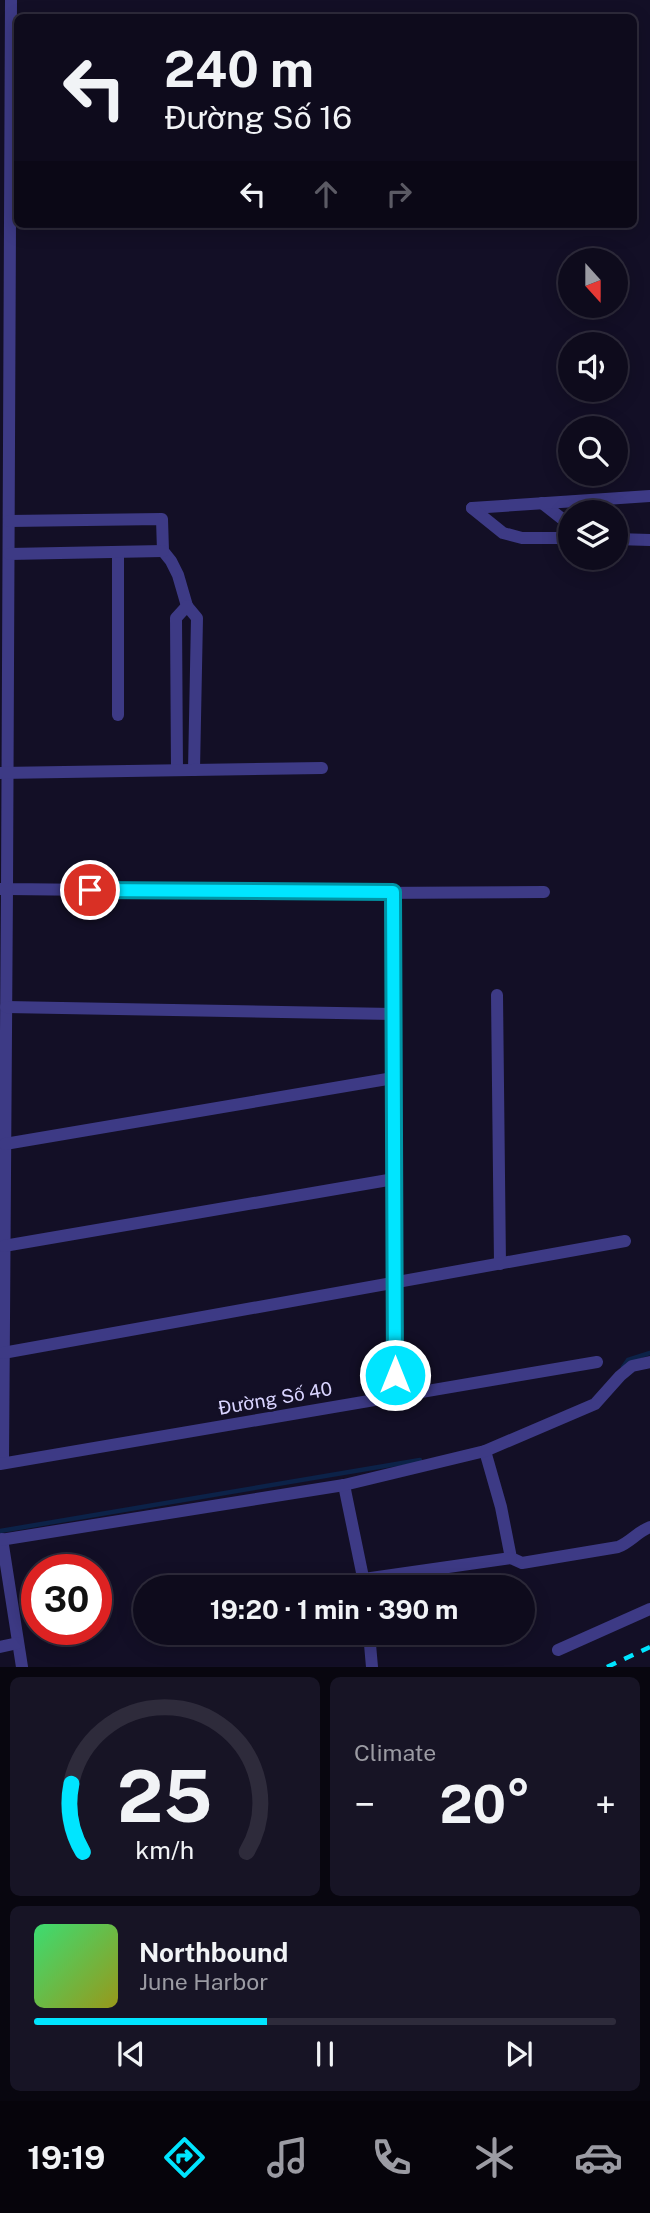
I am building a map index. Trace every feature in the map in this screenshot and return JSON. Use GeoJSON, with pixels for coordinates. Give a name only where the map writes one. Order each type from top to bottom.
{"type":"FeatureCollection","features":[{"type":"Feature","properties":{"kind":"street"},"geometry":{"type":"LineString","coordinates":[[1,1464],[6,1007],[3,640],[9,521],[4,329],[10,0]]}},
{"type":"Feature","properties":{"kind":"street"},"geometry":{"type":"LineString","coordinates":[[558,538],[522,538],[503,533],[472,508],[650,496]]}},
{"type":"Feature","properties":{"kind":"street"},"geometry":{"type":"LineString","coordinates":[[542,503],[558,516]]}},
{"type":"Feature","properties":{"kind":"street"},"geometry":{"type":"LineString","coordinates":[[9,521],[162,519],[163,551],[178,575],[187,606],[197,618],[194,770]]}},
{"type":"Feature","properties":{"kind":"street"},"geometry":{"type":"LineString","coordinates":[[628,539],[650,540]]}},
{"type":"Feature","properties":{"kind":"street"},"geometry":{"type":"LineString","coordinates":[[6,546],[118,552],[163,551]]}},
{"type":"Feature","properties":{"kind":"street"},"geometry":{"type":"LineString","coordinates":[[118,552],[118,715]]}},
{"type":"Feature","properties":{"kind":"street"},"geometry":{"type":"LineString","coordinates":[[177,770],[177,618],[187,606]]}},
{"type":"Feature","properties":{"kind":"street"},"geometry":{"type":"LineString","coordinates":[[3,772],[322,768]]}},
{"type":"Feature","properties":{"kind":"street"},"geometry":{"type":"LineString","coordinates":[[3,889],[544,892]]}},
{"type":"Feature","properties":{"kind":"street"},"geometry":{"type":"LineString","coordinates":[[393,892],[395,1397]]}},
{"type":"Feature","properties":{"kind":"street"},"geometry":{"type":"LineString","coordinates":[[497,995],[500,1264]]}},
{"type":"Feature","properties":{"kind":"street"},"geometry":{"type":"LineString","coordinates":[[6,1007],[393,1014]]}},
{"type":"Feature","properties":{"kind":"street"},"geometry":{"type":"LineString","coordinates":[[5,1144],[393,1078]]}},
{"type":"Feature","properties":{"kind":"street"},"geometry":{"type":"LineString","coordinates":[[4,1246],[394,1179]]}},
{"type":"Feature","properties":{"kind":"street"},"geometry":{"type":"LineString","coordinates":[[4,1353],[625,1241]]}},
{"type":"Feature","properties":{"kind":"street","name":"Đường Số 40"},"geometry":{"type":"LineString","coordinates":[[1,1464],[597,1362]]}},
{"type":"Feature","properties":{"kind":"street"},"geometry":{"type":"LineString","coordinates":[[22,1667],[1,1539],[344,1485],[485,1451],[595,1404],[632,1366],[650,1362]]}},
{"type":"Feature","properties":{"kind":"street"},"geometry":{"type":"LineString","coordinates":[[485,1451],[501,1507],[511,1558]]}},
{"type":"Feature","properties":{"kind":"street"},"geometry":{"type":"LineString","coordinates":[[344,1485],[363,1575]]}},
{"type":"Feature","properties":{"kind":"street"},"geometry":{"type":"LineString","coordinates":[[412,1575],[511,1558],[522,1563],[618,1547],[627,1543],[638,1532],[650,1527]]}},
{"type":"Feature","properties":{"kind":"street"},"geometry":{"type":"LineString","coordinates":[[558,1650],[650,1609]]}},
{"type":"Feature","properties":{"kind":"street"},"geometry":{"type":"LineString","coordinates":[[0,1647],[18,1643]]}},
{"type":"Feature","properties":{"kind":"street"},"geometry":{"type":"LineString","coordinates":[[370,1645],[372,1667]]}},
{"type":"Feature","properties":{"kind":"waterway"},"geometry":{"type":"LineString","coordinates":[[623,1367],[628,1360],[650,1353]]}},
{"type":"Feature","properties":{"kind":"waterway"},"geometry":{"type":"LineString","coordinates":[[0,1531],[420,1460]]}},
{"type":"Feature","properties":{"kind":"railway"},"geometry":{"type":"LineString","coordinates":[[607,1667],[650,1647]]}},
{"type":"Feature","properties":{"kind":"route"},"geometry":{"type":"LineString","coordinates":[[90,890],[393,892],[395,1375]]}}]}
